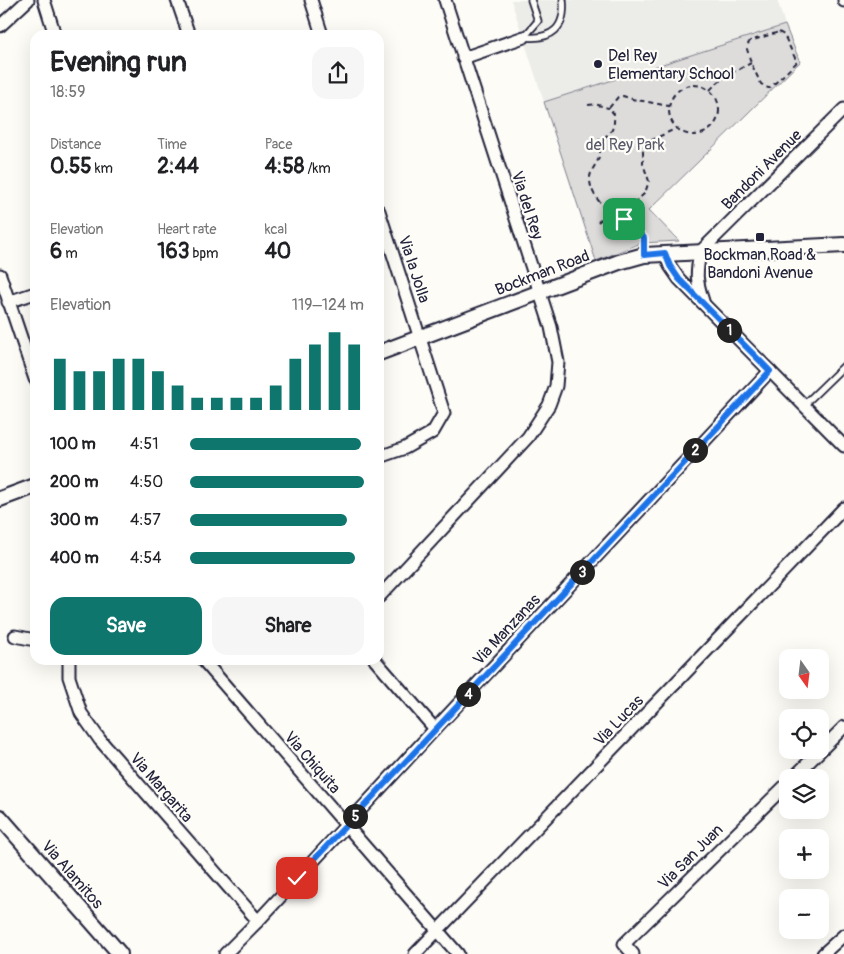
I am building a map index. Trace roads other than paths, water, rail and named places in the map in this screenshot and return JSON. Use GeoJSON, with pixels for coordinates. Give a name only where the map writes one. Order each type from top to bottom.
{"type":"FeatureCollection","features":[{"type":"Feature","properties":{"kind":"street"},"geometry":{"type":"LineString","coordinates":[[0,26],[28,0]]}},
{"type":"Feature","properties":{"kind":"street"},"geometry":{"type":"LineString","coordinates":[[44,0],[53,30]]}},
{"type":"Feature","properties":{"kind":"street"},"geometry":{"type":"LineString","coordinates":[[177,0],[187,30]]}},
{"type":"Feature","properties":{"kind":"street"},"geometry":{"type":"LineString","coordinates":[[311,0],[320,30]]}},
{"type":"Feature","properties":{"kind":"street","name":"Via del Rey"},"geometry":{"type":"LineString","coordinates":[[384,592],[528,437],[549,405],[556,386],[558,362],[550,327],[445,0]]}},
{"type":"Feature","properties":{"kind":"street"},"geometry":{"type":"LineString","coordinates":[[463,58],[524,37]]}},
{"type":"Feature","properties":{"kind":"street","name":"Bandoni Avenue"},"geometry":{"type":"LineString","coordinates":[[700,252],[844,109]]}},
{"type":"Feature","properties":{"kind":"street","name":"Via la Jolla"},"geometry":{"type":"LineString","coordinates":[[384,226],[444,413],[433,432],[405,448],[384,455]]}},
{"type":"Feature","properties":{"kind":"street","name":"Bockman Road"},"geometry":{"type":"LineString","coordinates":[[384,352],[619,262],[644,255],[844,245]]}},
{"type":"Feature","properties":{"kind":"street"},"geometry":{"type":"LineString","coordinates":[[700,252],[696,276],[704,305]]}},
{"type":"Feature","properties":{"kind":"street"},"geometry":{"type":"LineString","coordinates":[[665,253],[670,266],[679,279],[844,446]]}},
{"type":"Feature","properties":{"kind":"street"},"geometry":{"type":"LineString","coordinates":[[0,276],[30,365]]}},
{"type":"Feature","properties":{"kind":"street"},"geometry":{"type":"LineString","coordinates":[[8,302],[30,295]]}},
{"type":"Feature","properties":{"kind":"street","name":"Via Manzanas"},"geometry":{"type":"LineString","coordinates":[[226,954],[770,371]]}},
{"type":"Feature","properties":{"kind":"street"},"geometry":{"type":"LineString","coordinates":[[0,499],[30,488]]}},
{"type":"Feature","properties":{"kind":"street","name":"Via Lucas"},"geometry":{"type":"LineString","coordinates":[[415,954],[844,508]]}},
{"type":"Feature","properties":{"kind":"street"},"geometry":{"type":"LineString","coordinates":[[15,636],[30,639]]}},
{"type":"Feature","properties":{"kind":"street","name":"Via Margarita"},"geometry":{"type":"LineString","coordinates":[[69,665],[69,677],[81,713],[100,740],[258,921]]}},
{"type":"Feature","properties":{"kind":"street","name":"Via Chiquita"},"geometry":{"type":"LineString","coordinates":[[207,665],[458,954]]}},
{"type":"Feature","properties":{"kind":"street"},"geometry":{"type":"LineString","coordinates":[[378,665],[435,730]]}},
{"type":"Feature","properties":{"kind":"street"},"geometry":{"type":"LineString","coordinates":[[802,769],[844,727]]}},
{"type":"Feature","properties":{"kind":"street","name":"Via San Juan"},"geometry":{"type":"LineString","coordinates":[[633,954],[624,944],[779,792]]}},
{"type":"Feature","properties":{"kind":"street","name":"Via Alamitos"},"geometry":{"type":"LineString","coordinates":[[0,816],[120,954]]}},
{"type":"Feature","properties":{"kind":"street"},"geometry":{"type":"LineString","coordinates":[[823,954],[844,935]]}},
{"type":"Feature","properties":{"kind":"lane"},"geometry":{"type":"LineString","coordinates":[[524,37],[538,21],[531,0]]}},
{"type":"Feature","properties":{"kind":"lane"},"geometry":{"type":"LineString","coordinates":[[524,37],[536,39],[550,34],[558,28],[563,18],[563,0]]}},
{"type":"Feature","properties":{"kind":"lane"},"geometry":{"type":"LineString","coordinates":[[803,406],[844,366]]}},
{"type":"Feature","properties":{"kind":"place","name":"Del Rey Elementary School"},"geometry":{"type":"Point","coordinates":[598,64]}},
{"type":"Feature","properties":{"kind":"place","name":"Bockman Road & Bandoni Avenue"},"geometry":{"type":"Point","coordinates":[760,237]}},
{"type":"Feature","properties":{"kind":"park label","name":"del Rey Park"},"geometry":{"type":"Point","coordinates":[625,144]}}]}
